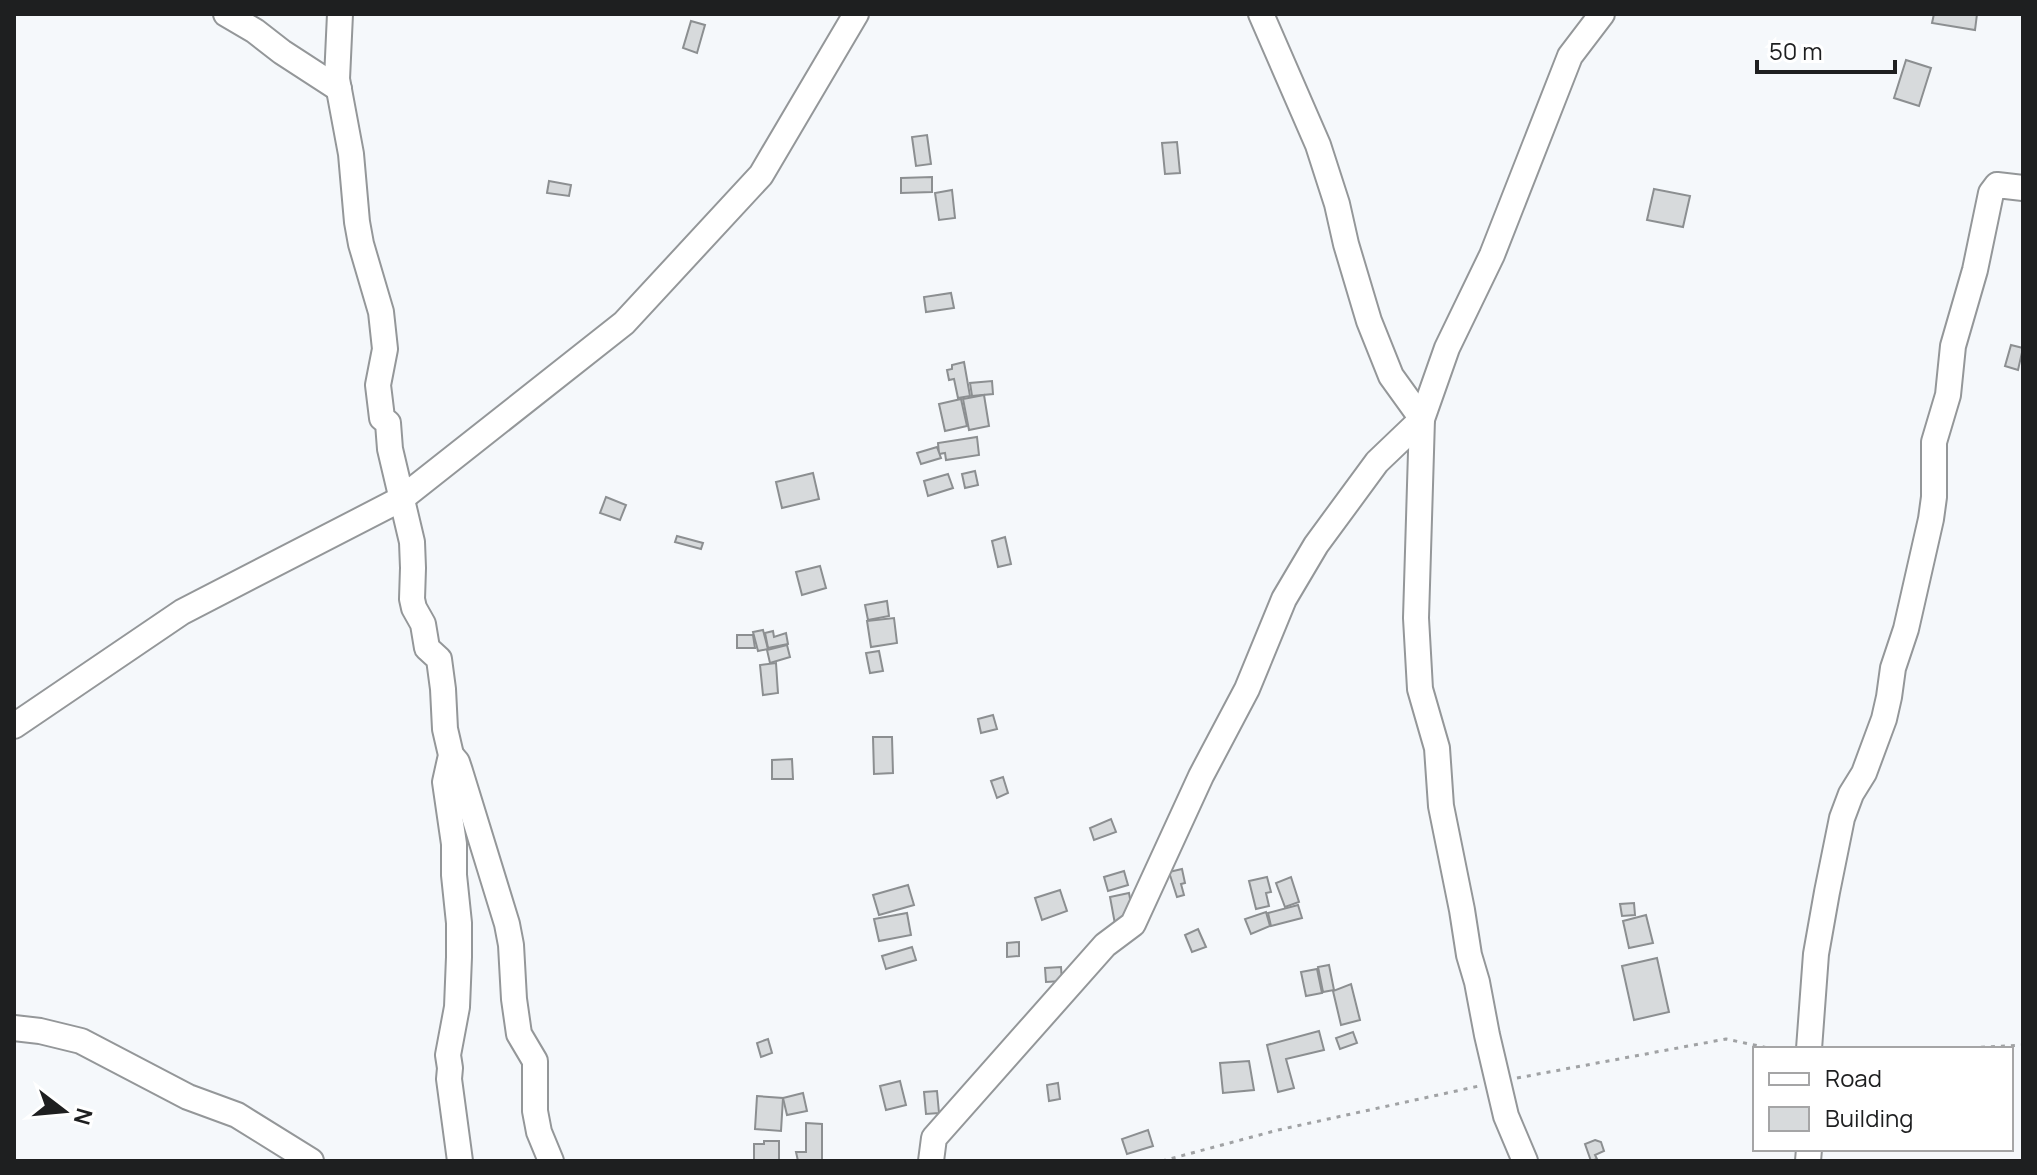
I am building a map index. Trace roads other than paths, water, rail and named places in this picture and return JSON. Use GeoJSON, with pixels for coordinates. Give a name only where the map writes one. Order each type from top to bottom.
{"type":"FeatureCollection","features":[{"type":"Feature","properties":{"kind":"street"},"geometry":{"type":"LineString","coordinates":[[226,14],[339,89]]}},
{"type":"Feature","properties":{"kind":"street"},"geometry":{"type":"LineString","coordinates":[[340,14],[339,89],[351,154],[359,233],[381,312],[385,349],[378,385],[382,418],[388,423],[390,449],[412,542],[414,608],[423,624],[427,648],[439,659],[442,670],[445,729],[451,755],[445,782],[454,844],[459,957],[457,1007],[448,1055],[460,1161]]}},
{"type":"Feature","properties":{"kind":"street"},"geometry":{"type":"LineString","coordinates":[[14,726],[182,612],[401,499],[624,323],[761,175],[856,14]]}},
{"type":"Feature","properties":{"kind":"street"},"geometry":{"type":"LineString","coordinates":[[1261,14],[1318,145],[1361,293],[1391,376],[1422,419]]}},
{"type":"Feature","properties":{"kind":"street"},"geometry":{"type":"LineString","coordinates":[[1525,1161],[1506,1116],[1469,955],[1441,806],[1437,748],[1420,689],[1416,618],[1422,419],[1447,348],[1492,255],[1570,56],[1602,14]]}},
{"type":"Feature","properties":{"kind":"street"},"geometry":{"type":"LineString","coordinates":[[1809,1047],[1816,954],[1842,818],[1851,794],[1864,773],[1884,719],[1893,668],[1906,629],[1934,497],[1934,442],[1948,395],[1953,346],[1975,270],[1991,193],[1997,185],[2023,188]]}},
{"type":"Feature","properties":{"kind":"street"},"geometry":{"type":"LineString","coordinates":[[931,1161],[934,1138],[1105,945],[1133,924],[1201,776],[1247,689],[1284,599],[1316,545],[1377,462],[1422,419]]}},
{"type":"Feature","properties":{"kind":"street"},"geometry":{"type":"LineString","coordinates":[[451,755],[460,771],[507,924],[519,1034],[535,1061],[535,1111],[539,1132],[551,1161]]}},
{"type":"Feature","properties":{"kind":"street"},"geometry":{"type":"LineString","coordinates":[[14,1028],[81,1041],[188,1097],[237,1115],[311,1161]]}}]}
